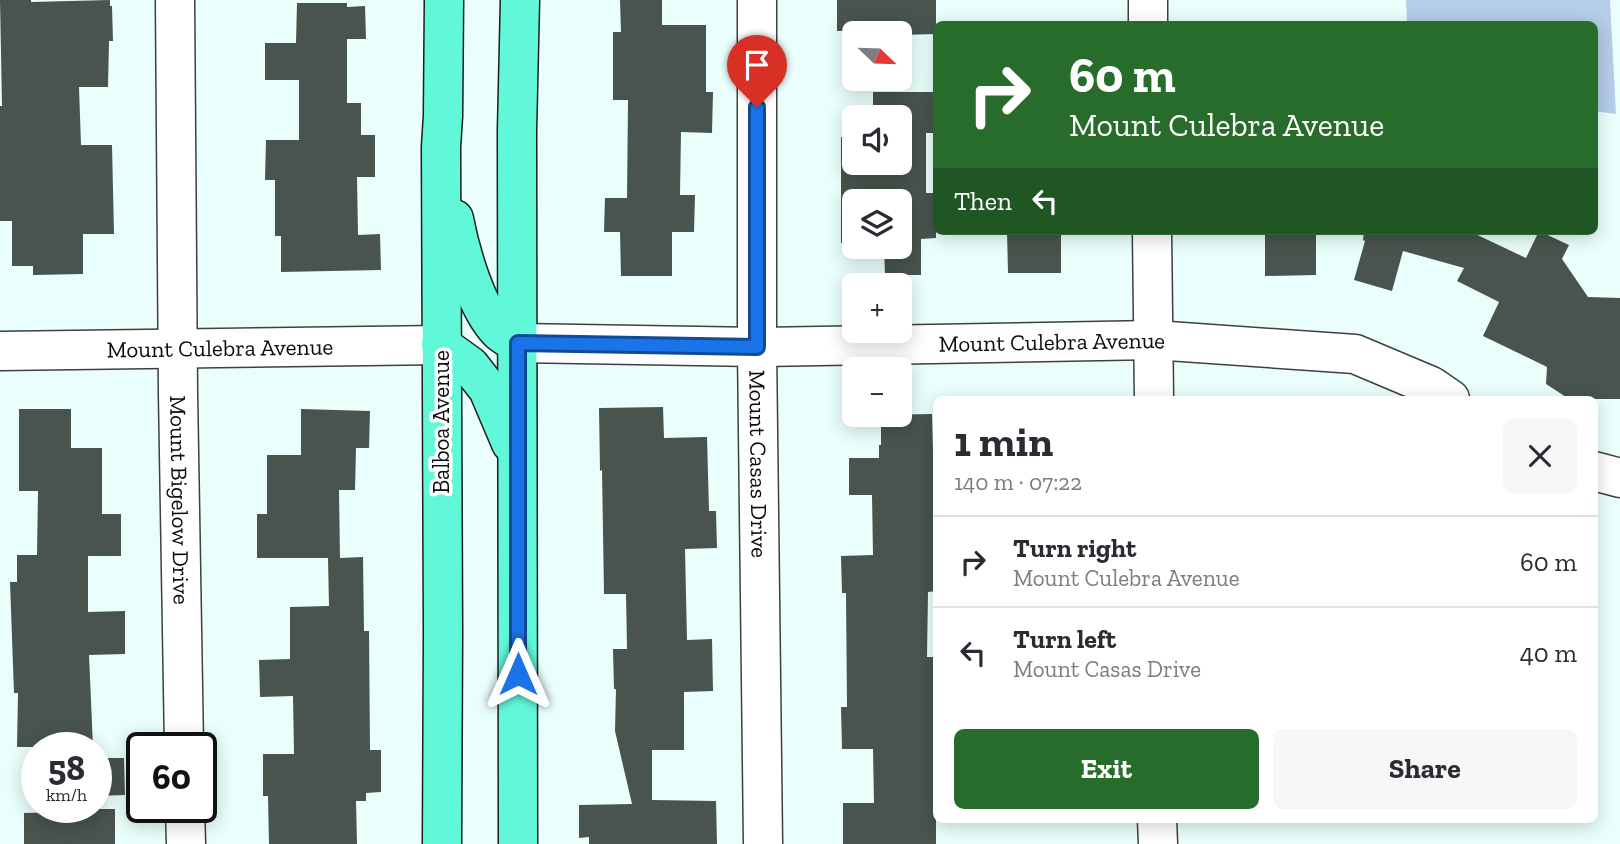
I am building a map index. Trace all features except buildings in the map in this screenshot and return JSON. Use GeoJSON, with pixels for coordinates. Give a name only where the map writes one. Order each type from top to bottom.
{"type":"FeatureCollection","features":[{"type":"Feature","properties":{"kind":"main road","name":"Balboa Avenue"},"geometry":{"type":"LineString","coordinates":[[442,844],[440,147],[443,116],[444,0]]}},
{"type":"Feature","properties":{"kind":"main road"},"geometry":{"type":"LineString","coordinates":[[518,844],[517,131],[520,0]]}},
{"type":"Feature","properties":{"kind":"main road"},"geometry":{"type":"LineString","coordinates":[[440,147],[460,246],[468,271],[490,320],[501,333],[518,343]]}},
{"type":"Feature","properties":{"kind":"main road"},"geometry":{"type":"LineString","coordinates":[[441,345],[470,366],[488,389],[518,461]]}},
{"type":"Feature","properties":{"kind":"street","name":"Mount Bigelow Drive"},"geometry":{"type":"LineString","coordinates":[[175,0],[184,732]]}},
{"type":"Feature","properties":{"kind":"street","name":"Mount Casas Drive"},"geometry":{"type":"LineString","coordinates":[[757,0],[757,347],[763,844]]}},
{"type":"Feature","properties":{"kind":"street"},"geometry":{"type":"LineString","coordinates":[[1148,0],[1148,21]]}},
{"type":"Feature","properties":{"kind":"street"},"geometry":{"type":"LineString","coordinates":[[1152,235],[1154,396]]}},
{"type":"Feature","properties":{"kind":"street","name":"Mount Culebra Avenue"},"geometry":{"type":"LineString","coordinates":[[518,343],[757,347],[1154,340],[1355,354],[1431,386],[1446,396]]}},
{"type":"Feature","properties":{"kind":"street","name":"Mount Culebra Avenue"},"geometry":{"type":"LineString","coordinates":[[0,351],[441,345]]}},
{"type":"Feature","properties":{"kind":"street"},"geometry":{"type":"LineString","coordinates":[[1598,472],[1620,478]]}},
{"type":"Feature","properties":{"kind":"street"},"geometry":{"type":"LineString","coordinates":[[185,823],[186,844]]}},
{"type":"Feature","properties":{"kind":"street"},"geometry":{"type":"LineString","coordinates":[[1157,823],[1158,844]]}},
{"type":"Feature","properties":{"kind":"shaded area"},"geometry":{"type":"Polygon","coordinates":[[[1406,0],[1610,0],[1616,114],[1598,112],[1598,21],[1407,21],[1406,0]]]}},
{"type":"Feature","properties":{"kind":"route"},"geometry":{"type":"LineString","coordinates":[[518,674],[518,343],[757,347],[757,107]]}}]}
